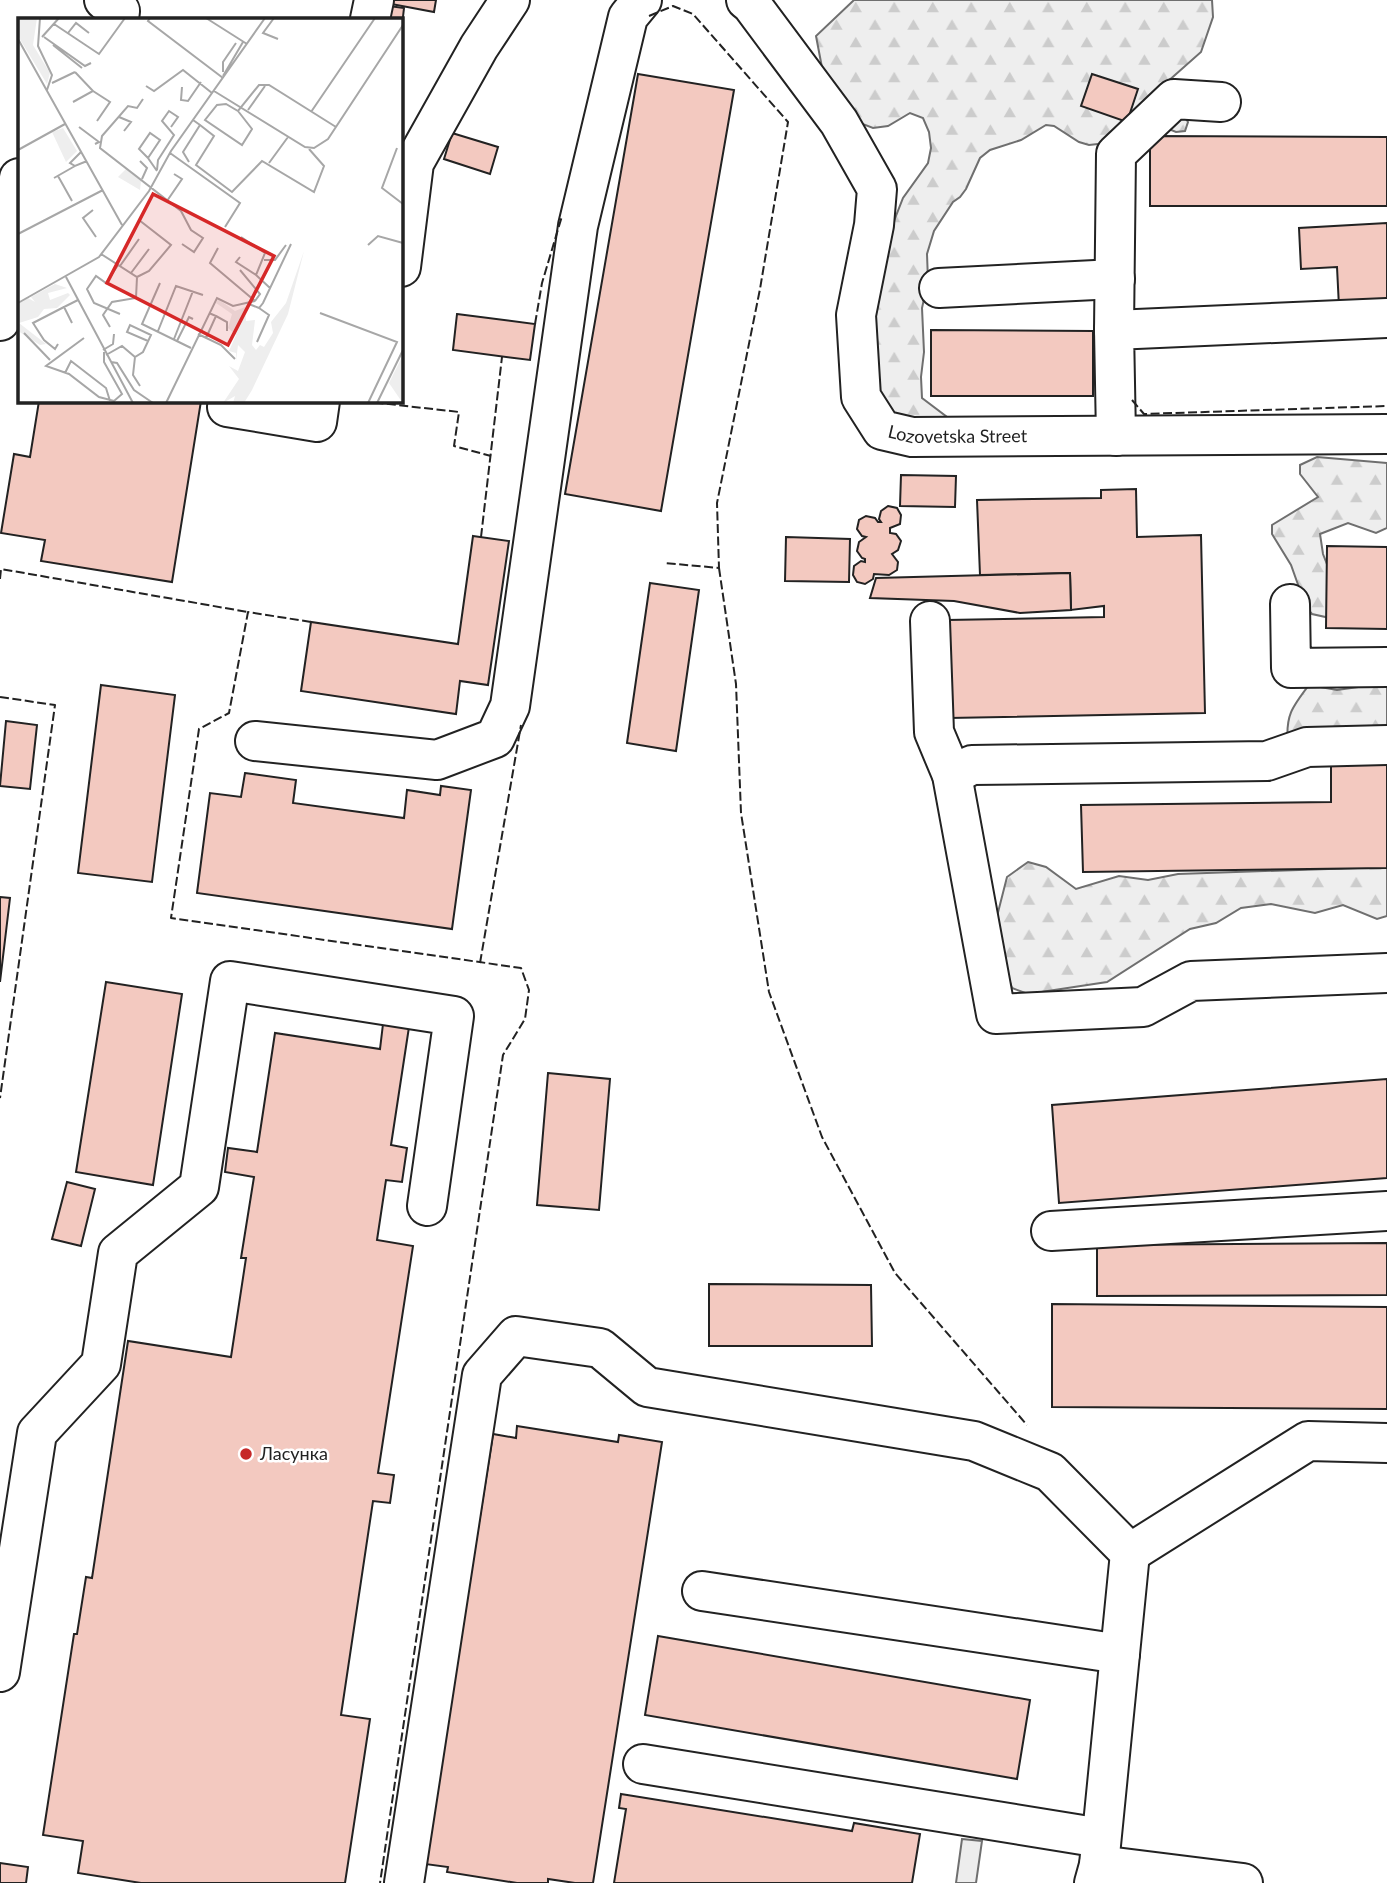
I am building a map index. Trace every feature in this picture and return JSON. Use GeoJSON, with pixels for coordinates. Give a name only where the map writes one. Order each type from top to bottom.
{"type":"FeatureCollection","features":[{"type":"Feature","properties":{"kind":"street"},"geometry":{"type":"LineString","coordinates":[[104,0],[120,11],[119,18]]}},
{"type":"Feature","properties":{"kind":"street"},"geometry":{"type":"LineString","coordinates":[[370,18],[374,0]]}},
{"type":"Feature","properties":{"kind":"street"},"geometry":{"type":"LineString","coordinates":[[402,259],[414,163],[478,47],[510,0]]}},
{"type":"Feature","properties":{"kind":"street"},"geometry":{"type":"LineString","coordinates":[[255,741],[437,760],[495,738],[510,706],[578,226],[628,17],[642,0]]}},
{"type":"Feature","properties":{"kind":"street","name":"Lozovetska Street"},"geometry":{"type":"LineString","coordinates":[[750,1],[839,122],[877,190],[874,225],[856,315],[861,397],[882,430],[912,438],[1387,434]]}},
{"type":"Feature","properties":{"kind":"street"},"geometry":{"type":"LineString","coordinates":[[1116,436],[1116,154],[1174,99],[1221,102]]}},
{"type":"Feature","properties":{"kind":"street"},"geometry":{"type":"LineString","coordinates":[[0,321],[18,186]]}},
{"type":"Feature","properties":{"kind":"street"},"geometry":{"type":"LineString","coordinates":[[939,288],[1115,279]]}},
{"type":"Feature","properties":{"kind":"street"},"geometry":{"type":"LineString","coordinates":[[1114,330],[1387,318]]}},
{"type":"Feature","properties":{"kind":"street"},"geometry":{"type":"LineString","coordinates":[[227,407],[317,422],[320,402]]}},
{"type":"Feature","properties":{"kind":"street"},"geometry":{"type":"LineString","coordinates":[[1290,604],[1291,668],[1387,667]]}},
{"type":"Feature","properties":{"kind":"street"},"geometry":{"type":"LineString","coordinates":[[930,621],[934,732],[952,775],[996,1014],[1143,1007],[1191,981],[1387,974]]}},
{"type":"Feature","properties":{"kind":"street"},"geometry":{"type":"LineString","coordinates":[[952,775],[972,765],[1267,761],[1307,747],[1387,745]]}},
{"type":"Feature","properties":{"kind":"street"},"geometry":{"type":"LineString","coordinates":[[0,1668],[37,1433],[101,1364],[118,1253],[199,1187],[230,981],[454,1016],[427,1206]]}},
{"type":"Feature","properties":{"kind":"street"},"geometry":{"type":"LineString","coordinates":[[1051,1231],[1387,1211]]}},
{"type":"Feature","properties":{"kind":"street"},"geometry":{"type":"LineString","coordinates":[[404,1883],[482,1375],[516,1336],[600,1348],[647,1387],[974,1441],[1050,1472],[1130,1553]]}},
{"type":"Feature","properties":{"kind":"street"},"geometry":{"type":"LineString","coordinates":[[1130,1553],[1308,1441],[1387,1443]]}},
{"type":"Feature","properties":{"kind":"street"},"geometry":{"type":"LineString","coordinates":[[1098,1862],[1130,1553]]}},
{"type":"Feature","properties":{"kind":"street"},"geometry":{"type":"LineString","coordinates":[[702,1591],[1120,1654]]}},
{"type":"Feature","properties":{"kind":"street"},"geometry":{"type":"LineString","coordinates":[[643,1764],[1098,1862],[1243,1883]]}},
{"type":"Feature","properties":{"kind":"green space"},"geometry":{"type":"Polygon","coordinates":[[[854,0],[1212,0],[1213,17],[1201,52],[1166,83],[1188,122],[1185,131],[1176,132],[1159,125],[1107,143],[1089,145],[1079,142],[1054,126],[1046,125],[1021,140],[990,150],[980,158],[966,189],[953,202],[934,231],[927,254],[928,281],[922,308],[922,398],[951,420],[883,424],[867,290],[903,198],[928,163],[931,148],[929,132],[923,118],[910,113],[888,126],[873,128],[860,123],[824,78],[816,36],[854,0]]]}},
{"type":"Feature","properties":{"kind":"green space"},"geometry":{"type":"Polygon","coordinates":[[[1317,457],[1387,463],[1387,528],[1376,533],[1348,523],[1320,534],[1323,554],[1337,590],[1330,618],[1312,614],[1306,607],[1291,565],[1272,534],[1272,525],[1318,497],[1300,474],[1300,465],[1317,457]]]}},
{"type":"Feature","properties":{"kind":"green space"},"geometry":{"type":"Polygon","coordinates":[[[1387,683],[1387,750],[1288,745],[1291,712],[1309,685],[1337,690],[1387,683]]]}},
{"type":"Feature","properties":{"kind":"green space"},"geometry":{"type":"Polygon","coordinates":[[[1028,862],[1046,867],[1076,889],[1119,876],[1148,880],[1178,874],[1387,867],[1387,916],[1377,919],[1343,905],[1315,913],[1271,904],[1241,908],[1216,923],[1190,929],[1107,982],[1028,994],[1012,988],[993,932],[1007,877],[1028,862]]]}},
{"type":"Feature","properties":{"kind":"shaded area"},"geometry":{"type":"Polygon","coordinates":[[[962,1839],[982,1841],[976,1883],[956,1883],[962,1839]]]}},
{"type":"Feature","properties":{"kind":"building"},"geometry":{"type":"Polygon","coordinates":[[[387,0],[436,0],[434,12],[386,3],[387,0]]]}},
{"type":"Feature","properties":{"kind":"building"},"geometry":{"type":"Polygon","coordinates":[[[389,6],[404,8],[402,25],[402,18],[387,18],[389,6]]]}},
{"type":"Feature","properties":{"kind":"building"},"geometry":{"type":"Polygon","coordinates":[[[638,74],[734,90],[661,511],[565,494],[638,74]]]}},
{"type":"Feature","properties":{"kind":"building"},"geometry":{"type":"Polygon","coordinates":[[[1092,74],[1138,89],[1127,122],[1081,106],[1092,74]]]}},
{"type":"Feature","properties":{"kind":"building"},"geometry":{"type":"Polygon","coordinates":[[[452,133],[498,147],[490,174],[444,159],[452,133]]]}},
{"type":"Feature","properties":{"kind":"building"},"geometry":{"type":"Polygon","coordinates":[[[1150,136],[1387,137],[1387,206],[1150,206],[1150,136]]]}},
{"type":"Feature","properties":{"kind":"building"},"geometry":{"type":"Polygon","coordinates":[[[1387,223],[1387,305],[1339,307],[1337,267],[1301,269],[1299,228],[1387,223]]]}},
{"type":"Feature","properties":{"kind":"building"},"geometry":{"type":"Polygon","coordinates":[[[457,314],[535,324],[530,360],[453,350],[457,314]]]}},
{"type":"Feature","properties":{"kind":"building"},"geometry":{"type":"Polygon","coordinates":[[[931,330],[1093,331],[1093,396],[931,396],[931,330]]]}},
{"type":"Feature","properties":{"kind":"building"},"geometry":{"type":"Polygon","coordinates":[[[39,402],[201,402],[172,582],[41,561],[45,540],[1,533],[14,454],[30,457],[39,402]]]}},
{"type":"Feature","properties":{"kind":"building"},"geometry":{"type":"Polygon","coordinates":[[[901,475],[956,476],[955,507],[900,506],[901,475]]]}},
{"type":"Feature","properties":{"kind":"building"},"geometry":{"type":"Polygon","coordinates":[[[1136,489],[1137,537],[1201,535],[1205,713],[949,718],[947,620],[1104,617],[1104,606],[1071,610],[1070,573],[980,575],[977,500],[1101,498],[1101,490],[1136,489]]]}},
{"type":"Feature","properties":{"kind":"building"},"geometry":{"type":"Polygon","coordinates":[[[888,506],[897,508],[901,515],[900,524],[890,528],[890,533],[896,534],[901,541],[898,550],[892,554],[898,562],[897,570],[889,575],[874,574],[873,579],[865,584],[857,582],[853,575],[854,566],[861,561],[865,562],[865,559],[857,551],[859,542],[866,537],[857,529],[859,520],[866,516],[881,522],[881,511],[888,506]]]}},
{"type":"Feature","properties":{"kind":"building"},"geometry":{"type":"Polygon","coordinates":[[[473,536],[509,541],[488,685],[460,681],[456,714],[301,691],[311,622],[458,644],[473,536]]]}},
{"type":"Feature","properties":{"kind":"building"},"geometry":{"type":"Polygon","coordinates":[[[786,537],[850,539],[849,582],[785,581],[786,537]]]}},
{"type":"Feature","properties":{"kind":"building"},"geometry":{"type":"Polygon","coordinates":[[[1327,546],[1387,547],[1387,629],[1326,628],[1327,546]]]}},
{"type":"Feature","properties":{"kind":"building"},"geometry":{"type":"Polygon","coordinates":[[[1070,573],[1071,610],[1020,613],[954,601],[870,598],[876,578],[1070,573]]]}},
{"type":"Feature","properties":{"kind":"building"},"geometry":{"type":"Polygon","coordinates":[[[650,583],[699,590],[676,751],[627,743],[650,583]]]}},
{"type":"Feature","properties":{"kind":"building"},"geometry":{"type":"Polygon","coordinates":[[[101,685],[175,695],[152,882],[78,873],[101,685]]]}},
{"type":"Feature","properties":{"kind":"building"},"geometry":{"type":"Polygon","coordinates":[[[6,721],[37,725],[30,789],[0,786],[6,721]]]}},
{"type":"Feature","properties":{"kind":"building"},"geometry":{"type":"Polygon","coordinates":[[[1331,765],[1387,765],[1387,868],[1083,872],[1081,805],[1331,802],[1331,765]]]}},
{"type":"Feature","properties":{"kind":"building"},"geometry":{"type":"Polygon","coordinates":[[[245,773],[296,780],[293,803],[404,818],[407,790],[440,795],[441,786],[471,790],[452,929],[197,893],[210,793],[241,797],[245,773]]]}},
{"type":"Feature","properties":{"kind":"building"},"geometry":{"type":"Polygon","coordinates":[[[0,897],[10,898],[0,982],[0,897]]]}},
{"type":"Feature","properties":{"kind":"building"},"geometry":{"type":"Polygon","coordinates":[[[106,982],[182,994],[153,1185],[76,1172],[106,982]]]}},
{"type":"Feature","properties":{"kind":"building","name":"Ласунка"},"geometry":{"type":"Polygon","coordinates":[[[383,1024],[409,1027],[391,1145],[407,1148],[402,1182],[386,1180],[377,1240],[413,1246],[378,1473],[394,1475],[390,1503],[373,1501],[341,1715],[370,1719],[345,1883],[141,1883],[78,1873],[83,1841],[43,1835],[74,1634],[77,1634],[86,1577],[92,1578],[128,1341],[231,1357],[246,1258],[241,1258],[254,1177],[225,1172],[228,1148],[257,1152],[275,1033],[380,1049],[383,1024]]]}},
{"type":"Feature","properties":{"kind":"building"},"geometry":{"type":"Polygon","coordinates":[[[548,1073],[610,1079],[599,1210],[537,1205],[548,1073]]]}},
{"type":"Feature","properties":{"kind":"building"},"geometry":{"type":"Polygon","coordinates":[[[1387,1079],[1387,1178],[1059,1203],[1052,1105],[1387,1079]]]}},
{"type":"Feature","properties":{"kind":"building"},"geometry":{"type":"Polygon","coordinates":[[[67,1182],[95,1189],[81,1246],[52,1239],[67,1182]]]}},
{"type":"Feature","properties":{"kind":"building"},"geometry":{"type":"Polygon","coordinates":[[[1387,1243],[1387,1295],[1097,1296],[1097,1245],[1387,1243]]]}},
{"type":"Feature","properties":{"kind":"building"},"geometry":{"type":"Polygon","coordinates":[[[709,1284],[871,1285],[872,1346],[709,1346],[709,1284]]]}},
{"type":"Feature","properties":{"kind":"building"},"geometry":{"type":"Polygon","coordinates":[[[1052,1304],[1387,1307],[1387,1409],[1052,1407],[1052,1304]]]}},
{"type":"Feature","properties":{"kind":"building"},"geometry":{"type":"Polygon","coordinates":[[[517,1426],[618,1442],[619,1435],[662,1442],[593,1883],[548,1879],[548,1883],[517,1883],[447,1872],[448,1867],[425,1864],[493,1434],[516,1438],[517,1426]]]}},
{"type":"Feature","properties":{"kind":"building"},"geometry":{"type":"Polygon","coordinates":[[[658,1636],[1030,1700],[1017,1779],[645,1715],[658,1636]]]}},
{"type":"Feature","properties":{"kind":"building"},"geometry":{"type":"Polygon","coordinates":[[[621,1794],[852,1831],[854,1823],[920,1834],[912,1883],[614,1883],[626,1809],[619,1808],[621,1794]]]}},
{"type":"Feature","properties":{"kind":"building"},"geometry":{"type":"Polygon","coordinates":[[[0,1863],[28,1867],[26,1883],[0,1883],[0,1863]]]}},
{"type":"Feature","properties":{"kind":"fence"},"geometry":{"type":"LineString","coordinates":[[649,16],[673,6],[693,14],[788,122],[760,289],[717,503],[719,568],[665,563]]}},
{"type":"Feature","properties":{"kind":"fence"},"geometry":{"type":"LineString","coordinates":[[535,324],[542,283],[562,216]]}},
{"type":"Feature","properties":{"kind":"fence"},"geometry":{"type":"LineString","coordinates":[[481,537],[502,357]]}},
{"type":"Feature","properties":{"kind":"fence"},"geometry":{"type":"LineString","coordinates":[[1132,400],[1144,414],[1387,406]]}},
{"type":"Feature","properties":{"kind":"fence"},"geometry":{"type":"LineString","coordinates":[[371,402],[459,412],[454,446],[491,456]]}},
{"type":"Feature","properties":{"kind":"fence"},"geometry":{"type":"LineString","coordinates":[[719,568],[736,684],[741,813],[769,992],[822,1137],[895,1273],[1027,1425]]}},
{"type":"Feature","properties":{"kind":"fence"},"geometry":{"type":"LineString","coordinates":[[0,579],[1,569],[248,612]]}},
{"type":"Feature","properties":{"kind":"fence"},"geometry":{"type":"LineString","coordinates":[[311,622],[248,612],[229,713],[199,729],[171,918],[521,968],[529,990],[525,1019],[503,1055],[380,1883]]}},
{"type":"Feature","properties":{"kind":"fence"},"geometry":{"type":"LineString","coordinates":[[0,697],[55,705],[0,1098]]}},
{"type":"Feature","properties":{"kind":"fence"},"geometry":{"type":"LineString","coordinates":[[480,963],[521,725]]}},
{"type":"Feature","properties":{"kind":"place","name":"Ласунка"},"geometry":{"type":"Point","coordinates":[246,1454]}}]}
